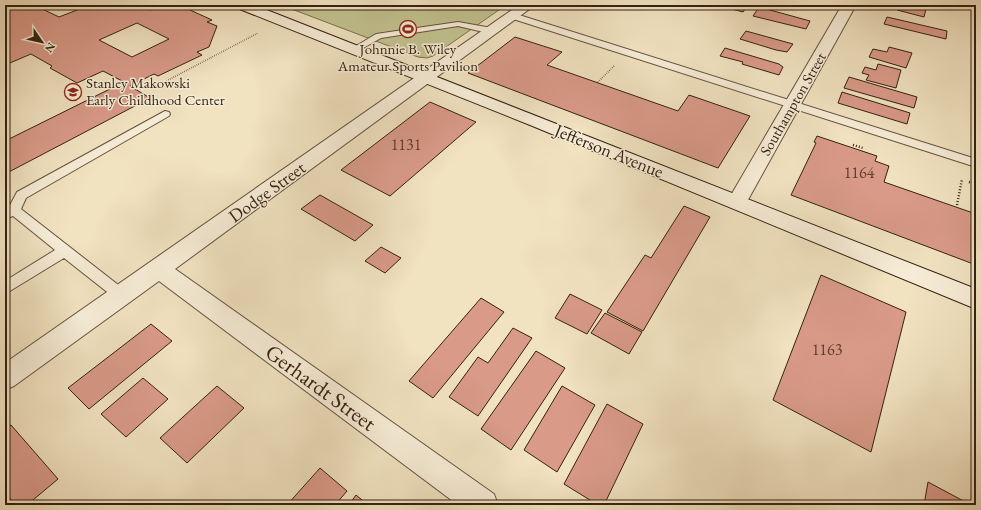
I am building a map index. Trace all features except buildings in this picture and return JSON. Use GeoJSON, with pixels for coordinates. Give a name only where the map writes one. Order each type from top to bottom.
{"type":"FeatureCollection","features":[{"type":"Feature","properties":{"kind":"street","name":"Jefferson Avenue"},"geometry":{"type":"LineString","coordinates":[[242,5],[976,298]]}},
{"type":"Feature","properties":{"kind":"street","name":"Southampton Street"},"geometry":{"type":"LineString","coordinates":[[737,202],[849,5]]}},
{"type":"Feature","properties":{"kind":"street","name":"Dodge Street"},"geometry":{"type":"LineString","coordinates":[[5,378],[520,11]]}},
{"type":"Feature","properties":{"kind":"street","name":"Gerhardt Street"},"geometry":{"type":"LineString","coordinates":[[159,269],[483,505]]}},
{"type":"Feature","properties":{"kind":"lane"},"geometry":{"type":"LineString","coordinates":[[520,11],[792,105],[976,164]]}},
{"type":"Feature","properties":{"kind":"lane"},"geometry":{"type":"LineString","coordinates":[[355,49],[379,36],[458,24],[492,31]]}},
{"type":"Feature","properties":{"kind":"lane"},"geometry":{"type":"LineString","coordinates":[[121,296],[64,251],[10,213],[21,195],[165,114]]}},
{"type":"Feature","properties":{"kind":"lane"},"geometry":{"type":"LineString","coordinates":[[5,288],[64,251]]}},
{"type":"Feature","properties":{"kind":"path"},"geometry":{"type":"LineString","coordinates":[[140,89],[148,85],[153,88],[260,32]]}},
{"type":"Feature","properties":{"kind":"path"},"geometry":{"type":"LineString","coordinates":[[598,82],[615,64]]}},
{"type":"Feature","properties":{"kind":"path"},"geometry":{"type":"LineString","coordinates":[[957,204],[962,179]]}},
{"type":"Feature","properties":{"kind":"green space","name":"Johnnie B. Wiley Amateur Sports Pavilion"},"geometry":{"type":"Polygon","coordinates":[[[281,5],[506,5],[433,56],[427,58],[418,57],[281,5]]]}},
{"type":"Feature","properties":{"kind":"place","name":"Johnnie B. Wiley Amateur Sports Pavilion"},"geometry":{"type":"Point","coordinates":[408,29]}},
{"type":"Feature","properties":{"kind":"place","name":"Stanley Makowski Early Childhood Center"},"geometry":{"type":"Point","coordinates":[73,92]}}]}
